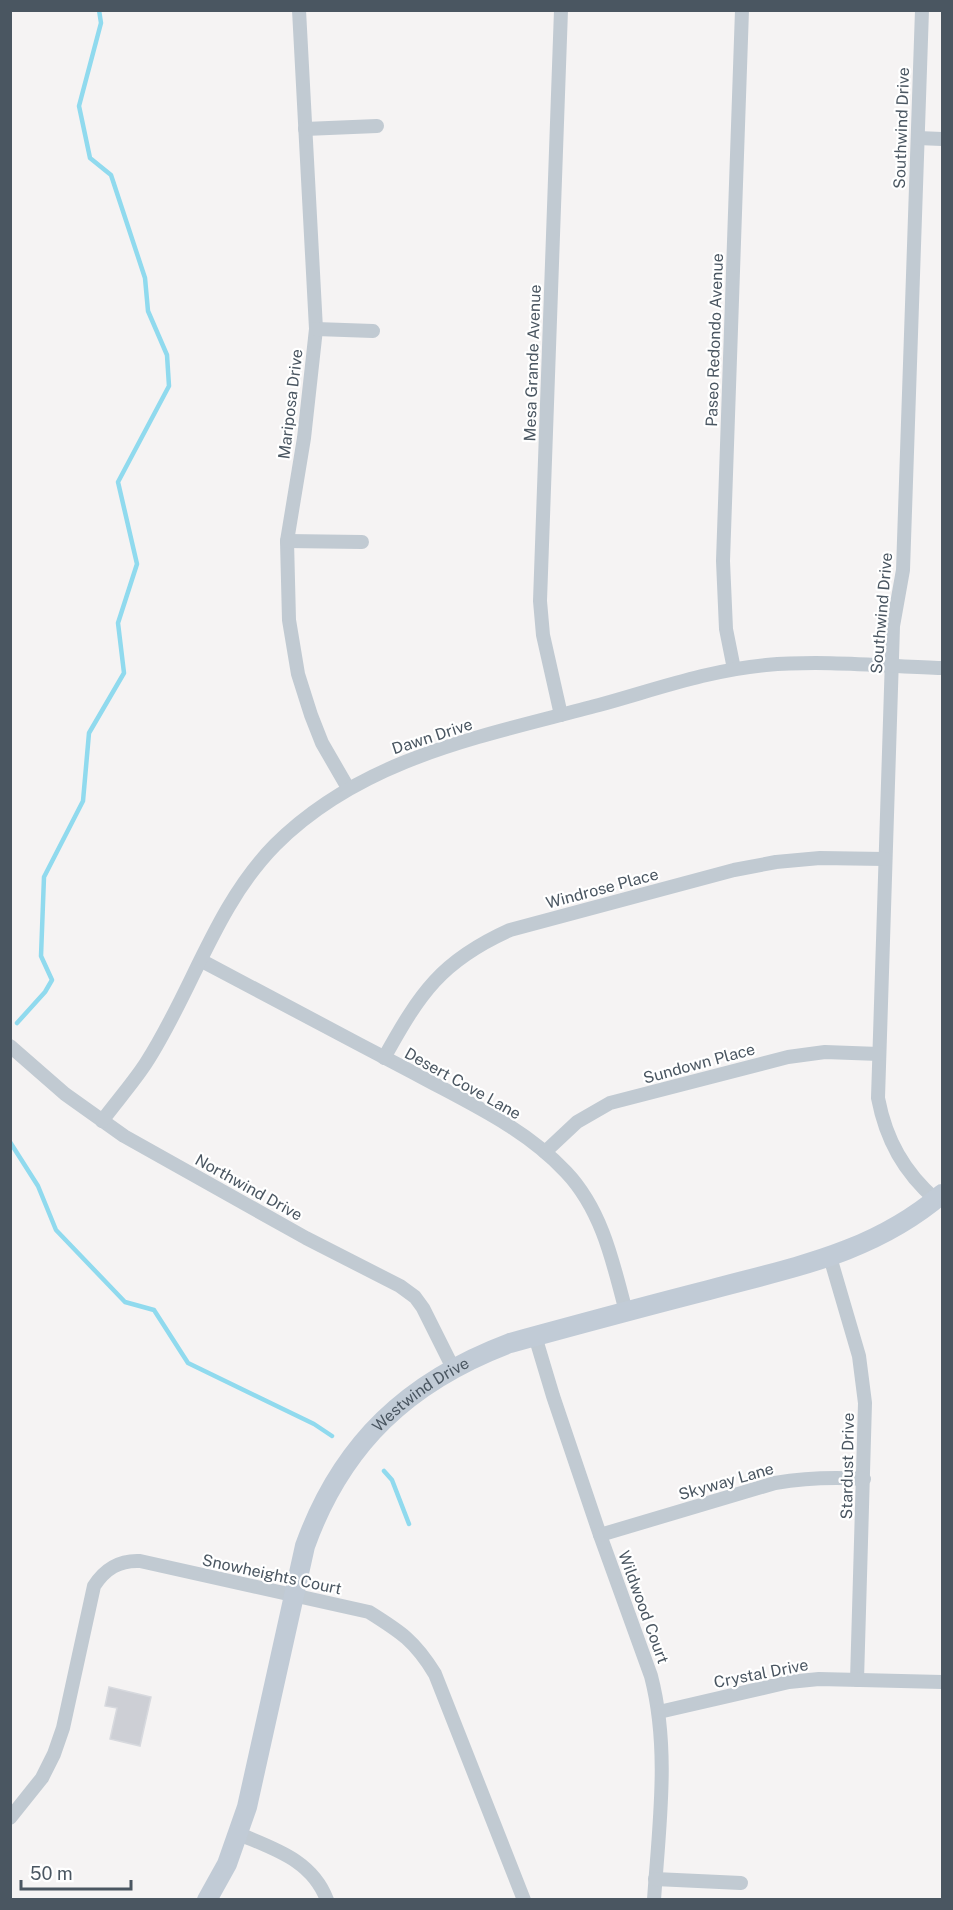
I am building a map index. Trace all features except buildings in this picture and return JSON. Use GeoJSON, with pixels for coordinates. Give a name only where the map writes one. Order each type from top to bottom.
{"type":"FeatureCollection","features":[{"type":"Feature","properties":{"kind":"main road","name":"Westwind Drive"},"geometry":{"type":"LineString","coordinates":[[207,1899],[227,1864],[239,1834],[258,1763],[305,1546],[312,1526],[336,1479],[371,1432],[400,1405],[453,1368],[486,1352],[535,1336],[830,1257],[885,1233],[939,1197]]}},
{"type":"Feature","properties":{"kind":"street","name":"Mariposa Drive"},"geometry":{"type":"LineString","coordinates":[[300,10],[316,329],[304,438],[287,542],[290,620],[298,674],[322,742],[348,788]]}},
{"type":"Feature","properties":{"kind":"street","name":"Mesa Grande Avenue"},"geometry":{"type":"LineString","coordinates":[[561,10],[540,601],[545,646],[561,715]]}},
{"type":"Feature","properties":{"kind":"street","name":"Paseo Redondo Avenue"},"geometry":{"type":"LineString","coordinates":[[734,669],[726,629],[723,561],[742,10]]}},
{"type":"Feature","properties":{"kind":"street","name":"Southwind Drive"},"geometry":{"type":"LineString","coordinates":[[922,10],[903,570],[893,626],[878,1098],[891,1143],[909,1172],[939,1197]]}},
{"type":"Feature","properties":{"kind":"street"},"geometry":{"type":"LineString","coordinates":[[305,129],[378,126]]}},
{"type":"Feature","properties":{"kind":"street"},"geometry":{"type":"LineString","coordinates":[[918,138],[942,139]]}},
{"type":"Feature","properties":{"kind":"street"},"geometry":{"type":"LineString","coordinates":[[316,329],[372,331]]}},
{"type":"Feature","properties":{"kind":"street"},"geometry":{"type":"LineString","coordinates":[[287,542],[362,542]]}},
{"type":"Feature","properties":{"kind":"street","name":"Dawn Drive"},"geometry":{"type":"LineString","coordinates":[[102,1121],[146,1064],[201,961],[219,922],[238,892],[275,845],[308,816],[348,788],[418,755],[734,669],[802,664],[942,668]]}},
{"type":"Feature","properties":{"kind":"street","name":"Windrose Place"},"geometry":{"type":"LineString","coordinates":[[384,1058],[409,1013],[423,993],[446,969],[489,939],[510,930],[734,870],[776,862],[820,858],[885,859]]}},
{"type":"Feature","properties":{"kind":"street","name":"Desert Cove Lane"},"geometry":{"type":"LineString","coordinates":[[201,961],[498,1118],[545,1152],[574,1182],[600,1225],[609,1247],[626,1312]]}},
{"type":"Feature","properties":{"kind":"street","name":"Northwind Drive"},"geometry":{"type":"LineString","coordinates":[[10,1046],[65,1094],[102,1121],[306,1238],[400,1286],[415,1297],[423,1308],[453,1368]]}},
{"type":"Feature","properties":{"kind":"street","name":"Sundown Place"},"geometry":{"type":"LineString","coordinates":[[545,1152],[577,1122],[610,1103],[788,1056],[825,1052],[879,1054]]}},
{"type":"Feature","properties":{"kind":"street","name":"Stardust Drive"},"geometry":{"type":"LineString","coordinates":[[830,1257],[859,1356],[865,1403],[857,1680]]}},
{"type":"Feature","properties":{"kind":"street","name":"Wildwood Court"},"geometry":{"type":"LineString","coordinates":[[535,1336],[600,1535],[651,1676],[659,1712],[663,1768],[654,1899]]}},
{"type":"Feature","properties":{"kind":"street","name":"Skyway Lane"},"geometry":{"type":"LineString","coordinates":[[600,1535],[803,1478],[864,1479]]}},
{"type":"Feature","properties":{"kind":"street","name":"Snowheights Court"},"geometry":{"type":"LineString","coordinates":[[10,1818],[42,1778],[54,1754],[63,1728],[94,1587],[100,1576],[110,1568],[120,1563],[140,1562],[369,1612],[399,1630],[422,1652],[435,1674],[524,1899]]}},
{"type":"Feature","properties":{"kind":"street","name":"Crystal Drive"},"geometry":{"type":"LineString","coordinates":[[659,1712],[789,1682],[819,1679],[942,1682]]}},
{"type":"Feature","properties":{"kind":"street"},"geometry":{"type":"LineString","coordinates":[[239,1834],[288,1855],[302,1864],[314,1876],[327,1899]]}},
{"type":"Feature","properties":{"kind":"street"},"geometry":{"type":"LineString","coordinates":[[656,1879],[741,1883]]}},
{"type":"Feature","properties":{"kind":"waterway"},"geometry":{"type":"LineString","coordinates":[[17,1023],[45,992],[52,980],[41,956],[44,877],[83,801],[89,733],[124,673],[118,623],[137,564],[118,482],[169,386],[167,355],[148,311],[145,278],[111,175],[90,158],[79,106],[101,23],[99,10]]}},
{"type":"Feature","properties":{"kind":"waterway"},"geometry":{"type":"LineString","coordinates":[[10,1142],[38,1186],[56,1230],[125,1302],[154,1310],[188,1363],[314,1424],[332,1436]]}},
{"type":"Feature","properties":{"kind":"waterway"},"geometry":{"type":"LineString","coordinates":[[384,1471],[392,1480],[409,1524]]}}]}
